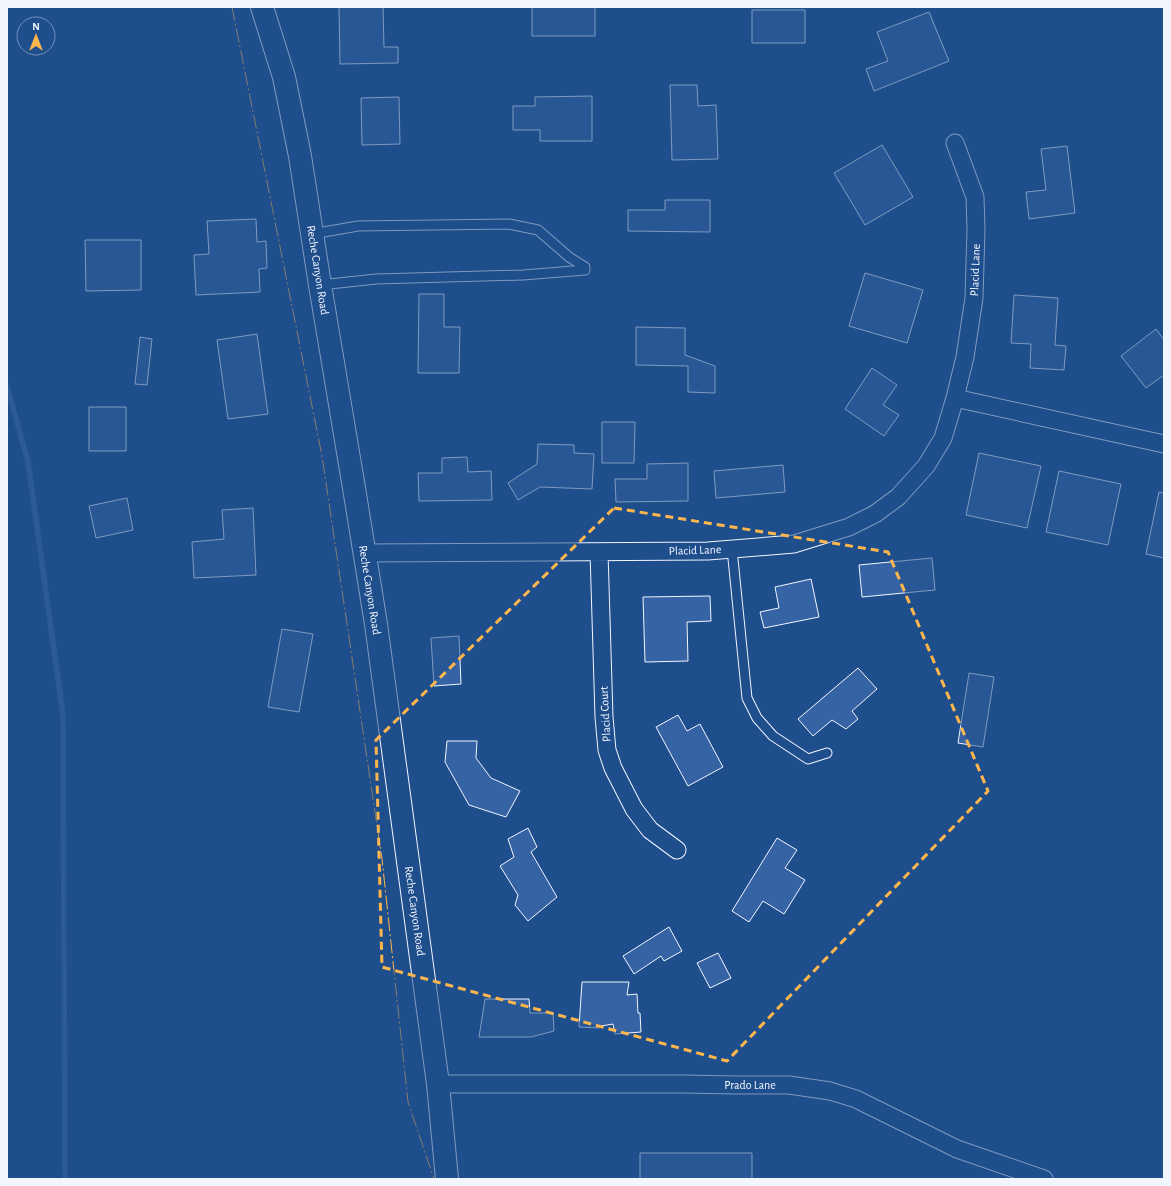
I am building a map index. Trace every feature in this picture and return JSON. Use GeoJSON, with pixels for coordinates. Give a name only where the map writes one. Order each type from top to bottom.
{"type":"FeatureCollection","features":[{"type":"Feature","properties":{"kind":"main road","name":"Reche Canyon Road"},"geometry":{"type":"LineString","coordinates":[[262,7],[285,83],[300,156],[320,286],[365,553],[376,624],[438,1084],[447,1179]]}},
{"type":"Feature","properties":{"kind":"street","name":"Placid Lane"},"geometry":{"type":"LineString","coordinates":[[365,553],[708,551],[794,544],[849,527],[875,514],[898,497],[926,466],[943,438],[955,398],[965,356],[974,298],[976,228],[975,197],[955,143]]}},
{"type":"Feature","properties":{"kind":"street"},"geometry":{"type":"LineString","coordinates":[[955,398],[1164,444]]}},
{"type":"Feature","properties":{"kind":"street","name":"Placid Court"},"geometry":{"type":"LineString","coordinates":[[600,552],[604,717],[607,750],[613,768],[634,809],[650,830],[677,850]]}},
{"type":"Feature","properties":{"kind":"street","name":"Prado Lane"},"geometry":{"type":"LineString","coordinates":[[438,1084],[789,1085],[830,1091],[856,1098],[957,1148],[1044,1179]]}},
{"type":"Feature","properties":{"kind":"lane"},"geometry":{"type":"LineString","coordinates":[[312,234],[358,226],[509,224],[538,230],[569,257],[585,267],[585,270],[522,275],[376,279],[320,286]]}},
{"type":"Feature","properties":{"kind":"lane"},"geometry":{"type":"LineString","coordinates":[[732,549],[747,698],[757,718],[773,736],[808,759],[828,753]]}},
{"type":"Feature","properties":{"kind":"highlighted area"},"geometry":{"type":"Polygon","coordinates":[[[614,508],[888,552],[988,791],[727,1061],[382,967],[376,740],[614,508]]]}},
{"type":"Feature","properties":{"kind":"building"},"geometry":{"type":"Polygon","coordinates":[[[339,7],[383,7],[384,47],[398,47],[398,63],[340,64],[339,7]]]}},
{"type":"Feature","properties":{"kind":"building"},"geometry":{"type":"Polygon","coordinates":[[[532,7],[595,7],[595,36],[532,36],[532,7]]]}},
{"type":"Feature","properties":{"kind":"building"},"geometry":{"type":"Polygon","coordinates":[[[752,10],[805,10],[805,43],[752,43],[752,10]]]}},
{"type":"Feature","properties":{"kind":"building"},"geometry":{"type":"Polygon","coordinates":[[[929,12],[949,61],[874,91],[866,69],[888,61],[877,32],[929,12]]]}},
{"type":"Feature","properties":{"kind":"building"},"geometry":{"type":"Polygon","coordinates":[[[670,85],[697,85],[698,106],[716,105],[718,159],[672,160],[670,85]]]}},
{"type":"Feature","properties":{"kind":"building"},"geometry":{"type":"Polygon","coordinates":[[[592,96],[592,141],[540,141],[540,130],[513,130],[513,106],[535,106],[535,97],[592,96]]]}},
{"type":"Feature","properties":{"kind":"building"},"geometry":{"type":"Polygon","coordinates":[[[399,97],[400,144],[362,145],[361,98],[399,97]]]}},
{"type":"Feature","properties":{"kind":"building"},"geometry":{"type":"Polygon","coordinates":[[[882,145],[913,197],[865,225],[834,173],[882,145]]]}},
{"type":"Feature","properties":{"kind":"building"},"geometry":{"type":"Polygon","coordinates":[[[1067,146],[1075,213],[1029,219],[1026,192],[1046,190],[1041,149],[1067,146]]]}},
{"type":"Feature","properties":{"kind":"building"},"geometry":{"type":"Polygon","coordinates":[[[665,200],[710,200],[710,232],[628,231],[628,210],[665,210],[665,200]]]}},
{"type":"Feature","properties":{"kind":"building"},"geometry":{"type":"Polygon","coordinates":[[[256,219],[257,242],[266,241],[267,268],[259,269],[260,292],[196,295],[194,255],[209,254],[207,221],[256,219]]]}},
{"type":"Feature","properties":{"kind":"building"},"geometry":{"type":"Polygon","coordinates":[[[85,240],[141,240],[141,290],[86,291],[85,240]]]}},
{"type":"Feature","properties":{"kind":"building"},"geometry":{"type":"Polygon","coordinates":[[[865,273],[923,290],[907,343],[849,326],[865,273]]]}},
{"type":"Feature","properties":{"kind":"building"},"geometry":{"type":"Polygon","coordinates":[[[419,294],[444,294],[444,327],[460,327],[459,373],[418,373],[419,294]]]}},
{"type":"Feature","properties":{"kind":"building"},"geometry":{"type":"Polygon","coordinates":[[[1014,295],[1058,298],[1055,345],[1066,346],[1064,370],[1030,368],[1031,344],[1011,343],[1014,295]]]}},
{"type":"Feature","properties":{"kind":"building"},"geometry":{"type":"Polygon","coordinates":[[[636,327],[685,328],[685,355],[715,366],[715,393],[688,392],[688,366],[636,365],[636,327]]]}},
{"type":"Feature","properties":{"kind":"building"},"geometry":{"type":"Polygon","coordinates":[[[1156,329],[1164,340],[1164,375],[1146,388],[1121,356],[1156,329]]]}},
{"type":"Feature","properties":{"kind":"building"},"geometry":{"type":"Polygon","coordinates":[[[257,334],[268,414],[228,419],[217,340],[257,334]]]}},
{"type":"Feature","properties":{"kind":"building"},"geometry":{"type":"Polygon","coordinates":[[[140,337],[152,339],[147,385],[135,384],[140,337]]]}},
{"type":"Feature","properties":{"kind":"building"},"geometry":{"type":"Polygon","coordinates":[[[872,368],[897,385],[883,405],[899,415],[884,436],[845,409],[872,368]]]}},
{"type":"Feature","properties":{"kind":"building"},"geometry":{"type":"Polygon","coordinates":[[[89,407],[126,407],[126,451],[89,451],[89,407]]]}},
{"type":"Feature","properties":{"kind":"building"},"geometry":{"type":"Polygon","coordinates":[[[602,422],[635,422],[634,463],[602,463],[602,422]]]}},
{"type":"Feature","properties":{"kind":"building"},"geometry":{"type":"Polygon","coordinates":[[[538,444],[574,445],[574,453],[594,454],[592,489],[540,487],[518,500],[508,483],[537,464],[538,444]]]}},
{"type":"Feature","properties":{"kind":"building"},"geometry":{"type":"Polygon","coordinates":[[[979,453],[1041,466],[1027,528],[966,515],[979,453]]]}},
{"type":"Feature","properties":{"kind":"building"},"geometry":{"type":"Polygon","coordinates":[[[467,457],[468,472],[491,471],[492,500],[419,501],[418,473],[442,473],[442,458],[467,457]]]}},
{"type":"Feature","properties":{"kind":"building"},"geometry":{"type":"Polygon","coordinates":[[[688,463],[688,501],[616,502],[615,479],[647,479],[647,464],[688,463]]]}},
{"type":"Feature","properties":{"kind":"building"},"geometry":{"type":"Polygon","coordinates":[[[783,465],[785,492],[716,498],[714,471],[783,465]]]}},
{"type":"Feature","properties":{"kind":"building"},"geometry":{"type":"Polygon","coordinates":[[[1059,471],[1121,484],[1108,545],[1046,532],[1059,471]]]}},
{"type":"Feature","properties":{"kind":"building"},"geometry":{"type":"Polygon","coordinates":[[[1159,492],[1164,493],[1164,558],[1146,554],[1159,492]]]}},
{"type":"Feature","properties":{"kind":"building"},"geometry":{"type":"Polygon","coordinates":[[[127,498],[133,530],[96,538],[89,506],[127,498]]]}},
{"type":"Feature","properties":{"kind":"building"},"geometry":{"type":"Polygon","coordinates":[[[253,508],[256,575],[194,578],[192,542],[224,539],[222,510],[253,508]]]}},
{"type":"Feature","properties":{"kind":"building"},"geometry":{"type":"Polygon","coordinates":[[[932,558],[935,590],[862,597],[859,565],[932,558]]]}},
{"type":"Feature","properties":{"kind":"building"},"geometry":{"type":"Polygon","coordinates":[[[811,579],[819,617],[764,628],[760,612],[779,608],[775,587],[811,579]]]}},
{"type":"Feature","properties":{"kind":"building"},"geometry":{"type":"Polygon","coordinates":[[[710,596],[711,621],[687,622],[688,661],[645,662],[643,597],[710,596]]]}},
{"type":"Feature","properties":{"kind":"building"},"geometry":{"type":"Polygon","coordinates":[[[282,629],[313,634],[299,712],[268,707],[282,629]]]}},
{"type":"Feature","properties":{"kind":"building"},"geometry":{"type":"Polygon","coordinates":[[[459,636],[461,684],[434,686],[431,638],[459,636]]]}},
{"type":"Feature","properties":{"kind":"building"},"geometry":{"type":"Polygon","coordinates":[[[858,668],[877,689],[852,711],[858,719],[846,729],[832,720],[813,736],[798,719],[858,668]]]}},
{"type":"Feature","properties":{"kind":"building"},"geometry":{"type":"Polygon","coordinates":[[[969,673],[994,677],[983,747],[958,743],[969,673]]]}},
{"type":"Feature","properties":{"kind":"building"},"geometry":{"type":"Polygon","coordinates":[[[678,715],[687,731],[700,724],[723,767],[688,786],[656,727],[678,715]]]}},
{"type":"Feature","properties":{"kind":"building"},"geometry":{"type":"Polygon","coordinates":[[[447,741],[477,741],[476,758],[491,778],[520,791],[506,817],[469,805],[445,762],[447,741]]]}},
{"type":"Feature","properties":{"kind":"building"},"geometry":{"type":"Polygon","coordinates":[[[528,828],[537,847],[531,852],[557,897],[528,921],[515,905],[518,895],[500,866],[514,857],[508,839],[528,828]]]}},
{"type":"Feature","properties":{"kind":"building"},"geometry":{"type":"Polygon","coordinates":[[[777,838],[797,850],[785,868],[805,880],[784,914],[763,901],[749,922],[732,911],[777,838]]]}},
{"type":"Feature","properties":{"kind":"building"},"geometry":{"type":"Polygon","coordinates":[[[669,927],[682,951],[664,961],[661,956],[634,974],[623,956],[669,927]]]}},
{"type":"Feature","properties":{"kind":"building"},"geometry":{"type":"Polygon","coordinates":[[[718,953],[731,978],[710,988],[697,963],[718,953]]]}},
{"type":"Feature","properties":{"kind":"building"},"geometry":{"type":"Polygon","coordinates":[[[582,982],[629,982],[627,995],[637,994],[641,1032],[615,1034],[613,1024],[601,1026],[599,1028],[579,1027],[582,982]]]}},
{"type":"Feature","properties":{"kind":"building"},"geometry":{"type":"Polygon","coordinates":[[[485,999],[529,999],[530,1013],[553,1013],[554,1031],[531,1037],[479,1037],[485,999]]]}},
{"type":"Feature","properties":{"kind":"building"},"geometry":{"type":"Polygon","coordinates":[[[640,1153],[752,1153],[752,1179],[640,1179],[640,1153]]]}},
{"type":"Feature","properties":{"kind":"waterway"},"geometry":{"type":"LineString","coordinates":[[7,386],[28,462],[63,715],[65,1179]]}},
{"type":"Feature","properties":{"kind":"power"},"geometry":{"type":"LineString","coordinates":[[232,7],[322,456],[382,859],[408,1102],[434,1179]]}}]}
